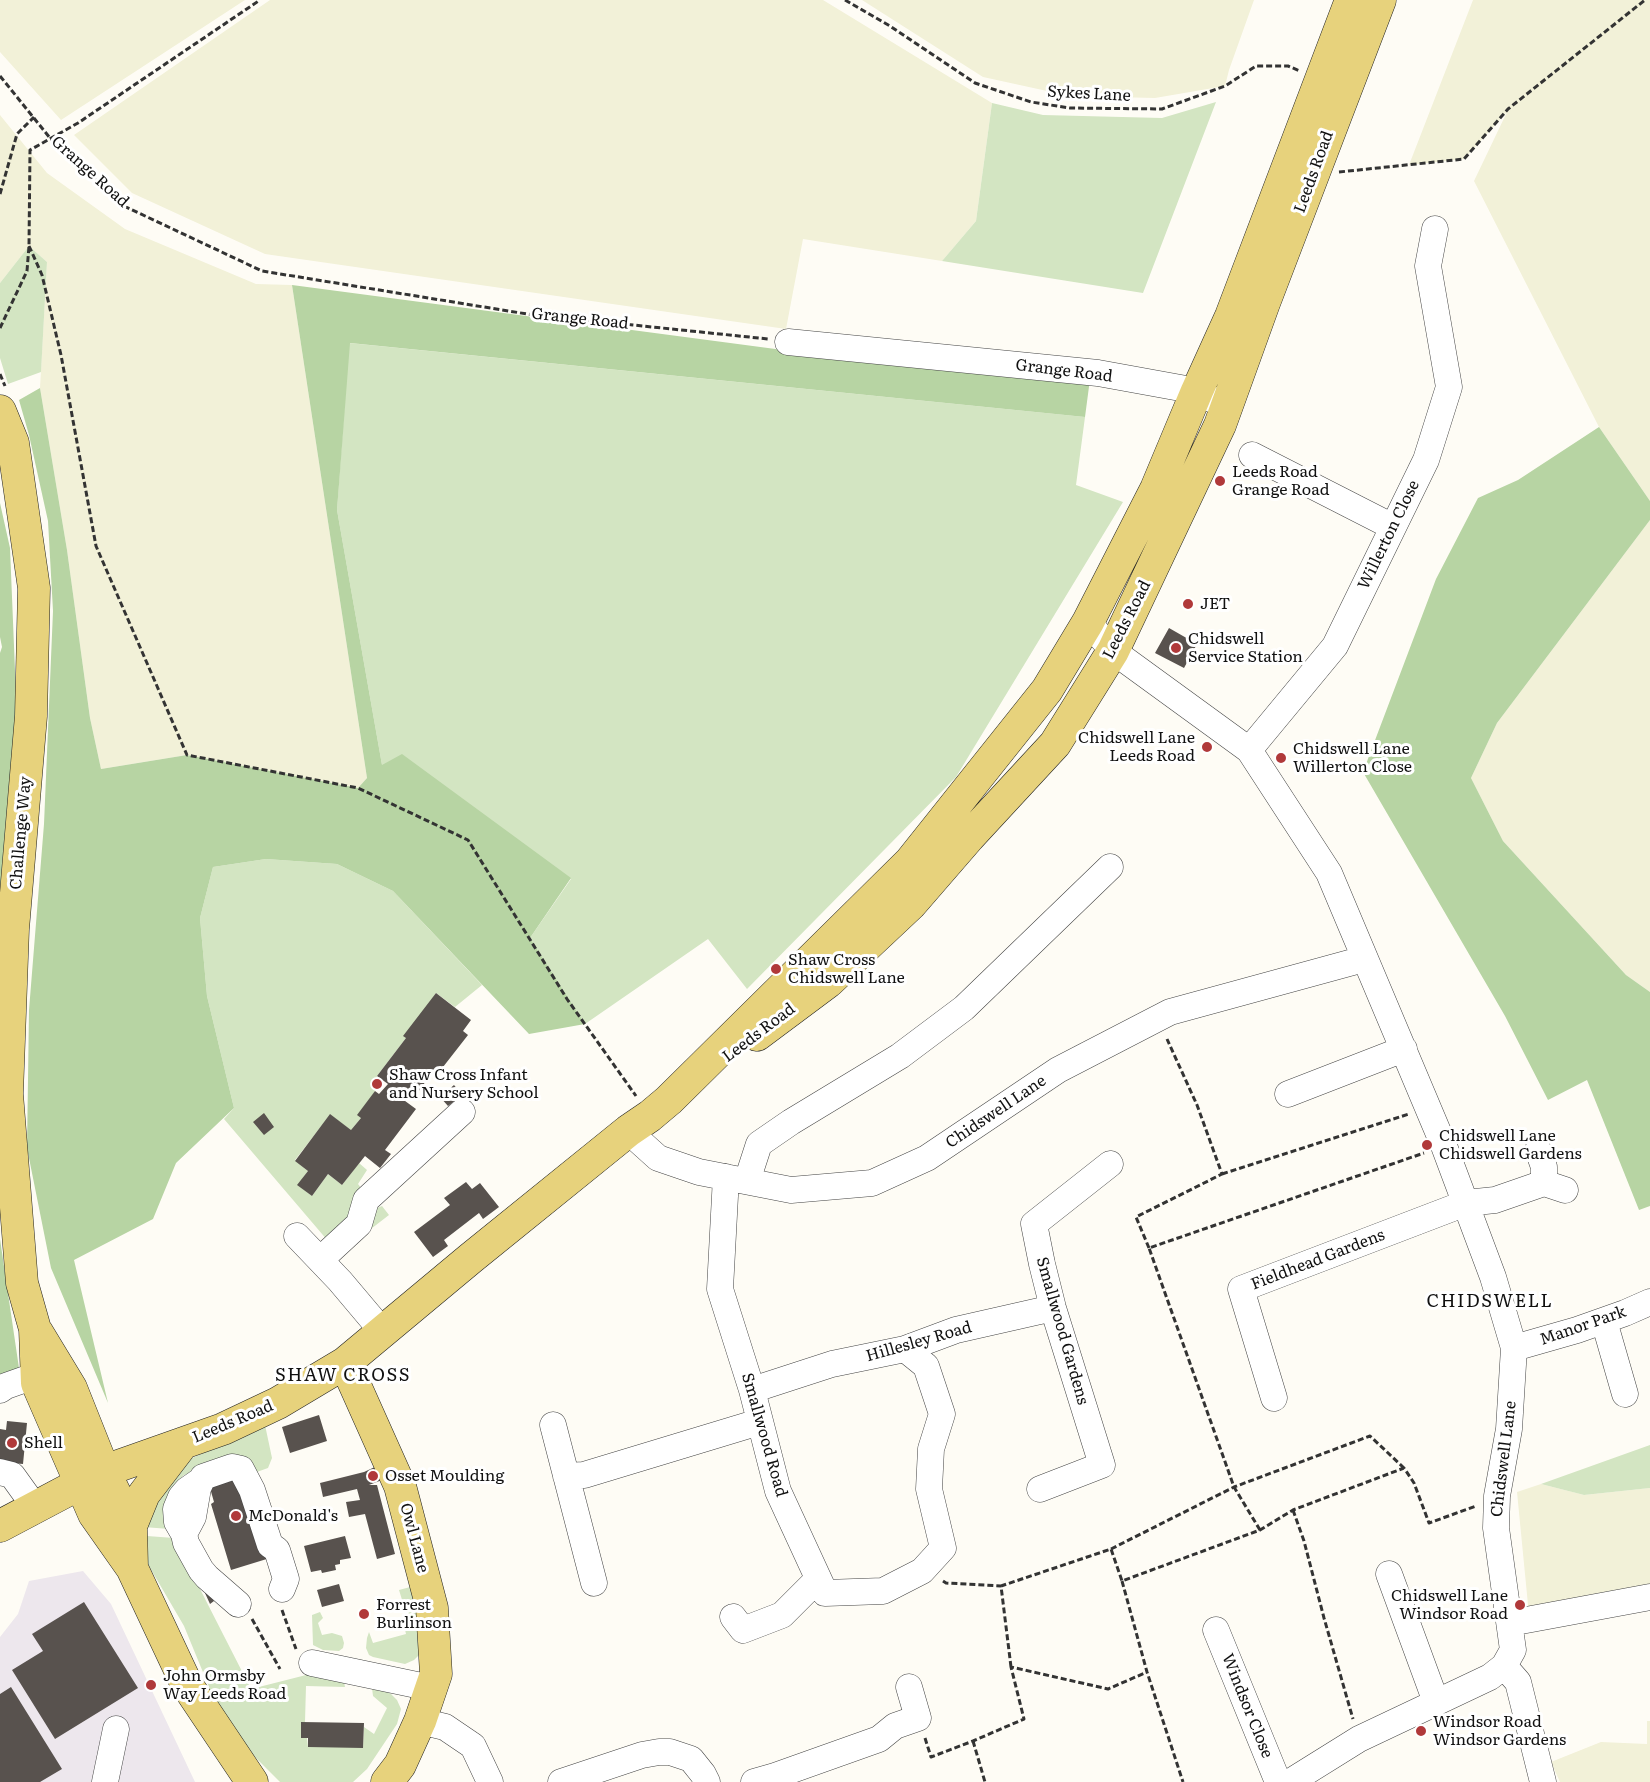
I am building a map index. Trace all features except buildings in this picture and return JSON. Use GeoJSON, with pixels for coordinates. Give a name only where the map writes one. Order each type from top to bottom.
{"type":"FeatureCollection","features":[{"type":"Feature","properties":{"kind":"main road","name":"Leeds Road"},"geometry":{"type":"LineString","coordinates":[[649,1116],[910,862],[1047,690],[1088,622],[1156,489],[1231,316],[1351,0]]}},
{"type":"Feature","properties":{"kind":"main road","name":"Leeds Road"},"geometry":{"type":"LineString","coordinates":[[0,1526],[92,1477],[223,1429],[278,1403],[345,1363],[649,1116],[828,982],[911,904],[1055,744],[1113,651],[1220,425],[1264,303],[1380,0]]}},
{"type":"Feature","properties":{"kind":"main road","name":"Challenge Way"},"geometry":{"type":"LineString","coordinates":[[0,411],[13,443],[34,588],[31,716],[5,1036],[7,1094],[22,1283],[35,1329],[38,1383],[92,1477]]}},
{"type":"Feature","properties":{"kind":"main road","name":"Challenge Way"},"geometry":{"type":"LineString","coordinates":[[35,1329],[70,1388],[92,1477]]}},
{"type":"Feature","properties":{"kind":"main road"},"geometry":{"type":"LineString","coordinates":[[366,1408],[369,1364],[383,1332]]}},
{"type":"Feature","properties":{"kind":"main road","name":"Owl Lane"},"geometry":{"type":"LineString","coordinates":[[345,1363],[400,1486],[432,1608],[436,1674],[420,1721],[400,1765],[387,1782]]}},
{"type":"Feature","properties":{"kind":"main road"},"geometry":{"type":"LineString","coordinates":[[132,1568],[131,1526],[144,1494],[183,1443]]}},
{"type":"Feature","properties":{"kind":"main road"},"geometry":{"type":"LineString","coordinates":[[92,1477],[131,1526]]}},
{"type":"Feature","properties":{"kind":"main road"},"geometry":{"type":"LineString","coordinates":[[92,1477],[94,1514],[132,1568],[187,1685],[252,1782]]}},
{"type":"Feature","properties":{"kind":"street","name":"Willerton Close"},"geometry":{"type":"LineString","coordinates":[[1249,750],[1335,646],[1426,460],[1449,387],[1428,266],[1435,230]]}},
{"type":"Feature","properties":{"kind":"street","name":"Grange Road"},"geometry":{"type":"LineString","coordinates":[[788,342],[1098,373],[1197,391],[1226,407]]}},
{"type":"Feature","properties":{"kind":"street"},"geometry":{"type":"LineString","coordinates":[[1252,455],[1393,527]]}},
{"type":"Feature","properties":{"kind":"street","name":"Chidswell Lane"},"geometry":{"type":"LineString","coordinates":[[1088,622],[1113,651],[1249,750],[1329,873],[1429,1107],[1493,1277],[1514,1348],[1509,1429],[1497,1496],[1497,1538],[1513,1650],[1504,1666]]}},
{"type":"Feature","properties":{"kind":"street","name":"Smallwood Road"},"geometry":{"type":"LineString","coordinates":[[818,1579],[778,1491],[752,1389],[720,1289],[736,1179],[759,1144],[900,1056],[964,1008],[1110,867]]}},
{"type":"Feature","properties":{"kind":"street","name":"Chidswell Lane"},"geometry":{"type":"LineString","coordinates":[[649,1116],[658,1158],[699,1172],[791,1190],[872,1183],[927,1158],[1058,1070],[1170,1012],[1364,959]]}},
{"type":"Feature","properties":{"kind":"street"},"geometry":{"type":"LineString","coordinates":[[1288,1094],[1404,1048]]}},
{"type":"Feature","properties":{"kind":"street"},"geometry":{"type":"LineString","coordinates":[[320,1260],[359,1224],[366,1200],[462,1112]]}},
{"type":"Feature","properties":{"kind":"street"},"geometry":{"type":"LineString","coordinates":[[1466,1203],[1495,1200],[1555,1187],[1538,1150]]}},
{"type":"Feature","properties":{"kind":"street","name":"Smallwood Gardens"},"geometry":{"type":"LineString","coordinates":[[1040,1489],[1102,1465],[1053,1308],[1034,1224],[1110,1164]]}},
{"type":"Feature","properties":{"kind":"street","name":"Fieldhead Gardens"},"geometry":{"type":"LineString","coordinates":[[1274,1398],[1242,1289],[1466,1203]]}},
{"type":"Feature","properties":{"kind":"street"},"geometry":{"type":"LineString","coordinates":[[297,1236],[340,1281],[383,1332]]}},
{"type":"Feature","properties":{"kind":"street","name":"Manor Park"},"geometry":{"type":"LineString","coordinates":[[1514,1348],[1604,1321],[1650,1302]]}},
{"type":"Feature","properties":{"kind":"street","name":"Hillesley Road"},"geometry":{"type":"LineString","coordinates":[[752,1389],[832,1364],[905,1349],[956,1330],[1053,1308]]}},
{"type":"Feature","properties":{"kind":"street"},"geometry":{"type":"LineString","coordinates":[[1604,1321],[1625,1394]]}},
{"type":"Feature","properties":{"kind":"street"},"geometry":{"type":"LineString","coordinates":[[733,1617],[743,1630],[782,1615],[818,1579],[825,1593],[883,1591],[922,1571],[943,1548],[929,1489],[931,1449],[942,1414],[926,1366],[905,1349]]}},
{"type":"Feature","properties":{"kind":"street"},"geometry":{"type":"LineString","coordinates":[[0,1390],[37,1375]]}},
{"type":"Feature","properties":{"kind":"street"},"geometry":{"type":"LineString","coordinates":[[566,1476],[584,1475],[759,1422]]}},
{"type":"Feature","properties":{"kind":"street"},"geometry":{"type":"LineString","coordinates":[[553,1425],[594,1583]]}},
{"type":"Feature","properties":{"kind":"street"},"geometry":{"type":"LineString","coordinates":[[245,1610],[201,1570],[186,1543],[184,1534],[193,1517],[202,1478],[232,1467],[241,1469],[252,1490],[270,1545],[277,1550],[286,1579],[281,1598]]}},
{"type":"Feature","properties":{"kind":"street"},"geometry":{"type":"LineString","coordinates":[[0,1472],[12,1475],[35,1507]]}},
{"type":"Feature","properties":{"kind":"street"},"geometry":{"type":"LineString","coordinates":[[1389,1574],[1436,1702]]}},
{"type":"Feature","properties":{"kind":"street"},"geometry":{"type":"LineString","coordinates":[[1510,1623],[1650,1597]]}},
{"type":"Feature","properties":{"kind":"street","name":"Windsor Close"},"geometry":{"type":"LineString","coordinates":[[1216,1630],[1278,1782]]}},
{"type":"Feature","properties":{"kind":"street"},"geometry":{"type":"LineString","coordinates":[[305,1659],[431,1688]]}},
{"type":"Feature","properties":{"kind":"street"},"geometry":{"type":"LineString","coordinates":[[1290,1782],[1359,1739],[1490,1677],[1504,1666],[1518,1682],[1543,1782]]}},
{"type":"Feature","properties":{"kind":"street"},"geometry":{"type":"LineString","coordinates":[[768,1780],[879,1739],[895,1726],[918,1718],[909,1687]]}},
{"type":"Feature","properties":{"kind":"street"},"geometry":{"type":"LineString","coordinates":[[420,1721],[445,1727],[473,1746],[490,1782]]}},
{"type":"Feature","properties":{"kind":"street"},"geometry":{"type":"LineString","coordinates":[[105,1782],[116,1729]]}},
{"type":"Feature","properties":{"kind":"street"},"geometry":{"type":"LineString","coordinates":[[561,1782],[642,1755],[670,1752],[691,1760],[707,1782]]}},
{"type":"Feature","properties":{"kind":"path"},"geometry":{"type":"LineString","coordinates":[[0,328],[27,271],[30,150],[78,123],[260,0]]}},
{"type":"Feature","properties":{"kind":"path","name":"Sykes Lane"},"geometry":{"type":"LineString","coordinates":[[844,0],[891,26],[975,83],[1031,102],[1070,108],[1162,109],[1225,86],[1257,66],[1288,66],[1321,81]]}},
{"type":"Feature","properties":{"kind":"path"},"geometry":{"type":"LineString","coordinates":[[1314,175],[1464,159],[1509,109],[1645,0]]}},
{"type":"Feature","properties":{"kind":"path","name":"Grange Road"},"geometry":{"type":"LineString","coordinates":[[0,76],[50,138],[126,207],[262,271],[527,314],[788,342]]}},
{"type":"Feature","properties":{"kind":"path"},"geometry":{"type":"LineString","coordinates":[[0,194],[17,135],[34,117]]}},
{"type":"Feature","properties":{"kind":"path"},"geometry":{"type":"LineString","coordinates":[[29,246],[42,275],[61,355],[96,546],[187,755],[358,788],[468,840],[567,999],[649,1116]]}},
{"type":"Feature","properties":{"kind":"path"},"geometry":{"type":"LineString","coordinates":[[1158,1018],[1197,1106],[1222,1174]]}},
{"type":"Feature","properties":{"kind":"path"},"geometry":{"type":"LineString","coordinates":[[1149,1248],[1136,1217],[1222,1174],[1429,1107]]}},
{"type":"Feature","properties":{"kind":"path"},"geometry":{"type":"LineString","coordinates":[[922,1571],[946,1583],[1001,1587],[1111,1549],[1234,1487],[1371,1436],[1404,1468],[1414,1483],[1429,1523],[1497,1496]]}},
{"type":"Feature","properties":{"kind":"path"},"geometry":{"type":"LineString","coordinates":[[1122,1581],[1260,1530],[1293,1510],[1404,1468]]}},
{"type":"Feature","properties":{"kind":"path"},"geometry":{"type":"LineString","coordinates":[[1293,1510],[1304,1541],[1323,1618],[1359,1739]]}},
{"type":"Feature","properties":{"kind":"path"},"geometry":{"type":"LineString","coordinates":[[1111,1549],[1147,1672],[1183,1782]]}},
{"type":"Feature","properties":{"kind":"path"},"geometry":{"type":"LineString","coordinates":[[918,1718],[931,1757],[1024,1719],[1011,1666],[1001,1587]]}},
{"type":"Feature","properties":{"kind":"path"},"geometry":{"type":"LineString","coordinates":[[281,1598],[292,1636],[305,1659]]}},
{"type":"Feature","properties":{"kind":"path"},"geometry":{"type":"LineString","coordinates":[[245,1610],[280,1669]]}},
{"type":"Feature","properties":{"kind":"path"},"geometry":{"type":"LineString","coordinates":[[1011,1666],[1108,1689],[1147,1672]]}},
{"type":"Feature","properties":{"kind":"path"},"geometry":{"type":"LineString","coordinates":[[973,1741],[985,1782]]}},
{"type":"Feature","properties":{"kind":"shaded area"},"geometry":{"type":"Polygon","coordinates":[[[83,1571],[111,1604],[195,1782],[0,1782],[0,1637],[18,1614],[29,1581],[83,1571]]]}},
{"type":"Feature","properties":{"kind":"green space"},"geometry":{"type":"Polygon","coordinates":[[[0,0],[245,0],[61,120],[0,52],[0,0]]]}},
{"type":"Feature","properties":{"kind":"green space"},"geometry":{"type":"Polygon","coordinates":[[[270,0],[823,0],[992,103],[976,221],[942,261],[803,239],[786,329],[265,254],[132,193],[74,135],[270,0]]]}},
{"type":"Feature","properties":{"kind":"green space"},"geometry":{"type":"Polygon","coordinates":[[[862,0],[1254,0],[1225,86],[1155,98],[1070,96],[983,77],[862,0]]]}},
{"type":"Feature","properties":{"kind":"green space"},"geometry":{"type":"Polygon","coordinates":[[[1473,0],[1650,0],[1650,501],[1599,427],[1474,181],[1507,112],[1464,159],[1409,165],[1473,0]]]}},
{"type":"Feature","properties":{"kind":"green space"},"geometry":{"type":"Polygon","coordinates":[[[1216,102],[1143,293],[942,261],[976,221],[992,103],[1043,115],[1162,118],[1216,102]]]}},
{"type":"Feature","properties":{"kind":"green space"},"geometry":{"type":"Polygon","coordinates":[[[0,115],[47,173],[125,229],[256,284],[292,285],[367,778],[358,788],[187,755],[101,769],[90,718],[67,550],[40,388],[47,262],[29,246],[0,283],[0,115]]]}},
{"type":"Feature","properties":{"kind":"green space"},"geometry":{"type":"Polygon","coordinates":[[[29,246],[47,262],[41,372],[8,384],[0,358],[0,283],[29,246]]]}},
{"type":"Feature","properties":{"kind":"green space"},"geometry":{"type":"Polygon","coordinates":[[[292,285],[783,350],[1090,379],[1085,417],[350,343],[337,510],[382,765],[402,754],[571,878],[530,938],[585,1024],[529,1034],[393,891],[337,864],[266,859],[213,867],[200,918],[207,996],[234,1108],[176,1163],[153,1219],[74,1260],[108,1403],[51,1268],[27,1148],[29,1010],[44,824],[53,611],[48,521],[19,400],[40,388],[67,550],[90,718],[101,769],[187,755],[358,788],[367,778],[292,285]]]}},
{"type":"Feature","properties":{"kind":"green space"},"geometry":{"type":"Polygon","coordinates":[[[349,343],[1085,417],[1076,485],[1123,502],[956,777],[747,989],[708,939],[585,1024],[530,938],[571,879],[382,765],[337,510],[349,343]]]}},
{"type":"Feature","properties":{"kind":"green space"},"geometry":{"type":"Polygon","coordinates":[[[1599,427],[1650,501],[1650,520],[1497,723],[1471,778],[1503,841],[1626,975],[1650,992],[1650,1206],[1639,1210],[1587,1080],[1548,1100],[1505,1016],[1363,772],[1436,579],[1478,498],[1518,480],[1599,427]]]}},
{"type":"Feature","properties":{"kind":"green space"},"geometry":{"type":"Polygon","coordinates":[[[0,503],[10,548],[18,744],[0,892],[0,653],[2,647],[0,637],[0,503]]]}},
{"type":"Feature","properties":{"kind":"green space"},"geometry":{"type":"Polygon","coordinates":[[[1650,520],[1650,992],[1626,975],[1503,841],[1471,778],[1497,723],[1650,520]]]}},
{"type":"Feature","properties":{"kind":"green space","name":"Shaw Cross Infant and Nursery School"},"geometry":{"type":"Polygon","coordinates":[[[266,859],[337,864],[393,891],[482,985],[455,1007],[436,993],[377,1076],[375,1091],[361,1118],[351,1130],[330,1115],[295,1160],[308,1171],[298,1185],[312,1196],[328,1174],[342,1185],[359,1163],[367,1170],[358,1184],[377,1208],[382,1206],[389,1215],[354,1242],[328,1241],[224,1119],[234,1108],[207,996],[200,918],[213,867],[266,859]]]}},
{"type":"Feature","properties":{"kind":"green space"},"geometry":{"type":"Polygon","coordinates":[[[0,1239],[20,1375],[0,1382],[0,1239]]]}},
{"type":"Feature","properties":{"kind":"green space"},"geometry":{"type":"Polygon","coordinates":[[[265,1425],[272,1458],[268,1468],[254,1473],[241,1457],[184,1475],[176,1483],[167,1503],[170,1529],[143,1527],[151,1497],[190,1459],[265,1425]]]}},
{"type":"Feature","properties":{"kind":"green space"},"geometry":{"type":"Polygon","coordinates":[[[1650,1445],[1650,1488],[1584,1495],[1541,1484],[1650,1445]]]}},
{"type":"Feature","properties":{"kind":"green space"},"geometry":{"type":"Polygon","coordinates":[[[1541,1484],[1584,1495],[1650,1488],[1650,1593],[1529,1615],[1517,1492],[1541,1484]]]}},
{"type":"Feature","properties":{"kind":"green space"},"geometry":{"type":"Polygon","coordinates":[[[147,1536],[174,1538],[251,1689],[314,1673],[344,1682],[345,1687],[306,1686],[305,1722],[308,1747],[363,1747],[364,1727],[374,1734],[387,1708],[373,1696],[372,1688],[376,1685],[397,1700],[401,1709],[397,1724],[367,1769],[353,1782],[280,1782],[249,1751],[214,1699],[184,1626],[146,1561],[147,1536]]]}},
{"type":"Feature","properties":{"kind":"green space"},"geometry":{"type":"Polygon","coordinates":[[[414,1586],[422,1648],[419,1655],[405,1664],[369,1655],[366,1648],[369,1632],[373,1643],[406,1634],[403,1621],[407,1616],[399,1590],[414,1586]]]}},
{"type":"Feature","properties":{"kind":"green space"},"geometry":{"type":"Polygon","coordinates":[[[320,1612],[323,1618],[318,1623],[322,1635],[332,1633],[342,1636],[343,1648],[339,1651],[323,1650],[313,1645],[312,1615],[320,1612]]]}},
{"type":"Feature","properties":{"kind":"green space"},"geometry":{"type":"Polygon","coordinates":[[[1647,1721],[1650,1721],[1650,1782],[1560,1782],[1551,1762],[1601,1742],[1647,1744],[1647,1721]]]}},
{"type":"Feature","properties":{"kind":"place","name":"Leeds Road Grange Road"},"geometry":{"type":"Point","coordinates":[1220,481]}},
{"type":"Feature","properties":{"kind":"place","name":"JET"},"geometry":{"type":"Point","coordinates":[1188,604]}},
{"type":"Feature","properties":{"kind":"place","name":"Chidswell Service Station"},"geometry":{"type":"Point","coordinates":[1176,648]}},
{"type":"Feature","properties":{"kind":"place","name":"Chidswell Lane Leeds Road"},"geometry":{"type":"Point","coordinates":[1207,747]}},
{"type":"Feature","properties":{"kind":"place","name":"Chidswell Lane Willerton Close"},"geometry":{"type":"Point","coordinates":[1281,758]}},
{"type":"Feature","properties":{"kind":"place","name":"Shaw Cross Chidswell Lane"},"geometry":{"type":"Point","coordinates":[776,969]}},
{"type":"Feature","properties":{"kind":"place","name":"Shaw Cross Infant and Nursery School"},"geometry":{"type":"Point","coordinates":[377,1084]}},
{"type":"Feature","properties":{"kind":"place","name":"Chidswell Lane Chidswell Gardens"},"geometry":{"type":"Point","coordinates":[1427,1145]}},
{"type":"Feature","properties":{"kind":"place","name":"Shell"},"geometry":{"type":"Point","coordinates":[12,1443]}},
{"type":"Feature","properties":{"kind":"place","name":"Osset Moulding"},"geometry":{"type":"Point","coordinates":[373,1476]}},
{"type":"Feature","properties":{"kind":"place","name":"McDonald's"},"geometry":{"type":"Point","coordinates":[236,1516]}},
{"type":"Feature","properties":{"kind":"place","name":"Chidswell Lane Windsor Road"},"geometry":{"type":"Point","coordinates":[1520,1605]}},
{"type":"Feature","properties":{"kind":"place","name":"Forrest Burlinson"},"geometry":{"type":"Point","coordinates":[364,1614]}},
{"type":"Feature","properties":{"kind":"place","name":"John Ormsby Way Leeds Road"},"geometry":{"type":"Point","coordinates":[151,1685]}},
{"type":"Feature","properties":{"kind":"place","name":"Windsor Road Windsor Gardens"},"geometry":{"type":"Point","coordinates":[1421,1731]}},
{"type":"Feature","properties":{"kind":"district","name":"CHIDSWELL"},"geometry":{"type":"Point","coordinates":[1490,1302]}},
{"type":"Feature","properties":{"kind":"district","name":"SHAW CROSS"},"geometry":{"type":"Point","coordinates":[343,1376]}}]}
